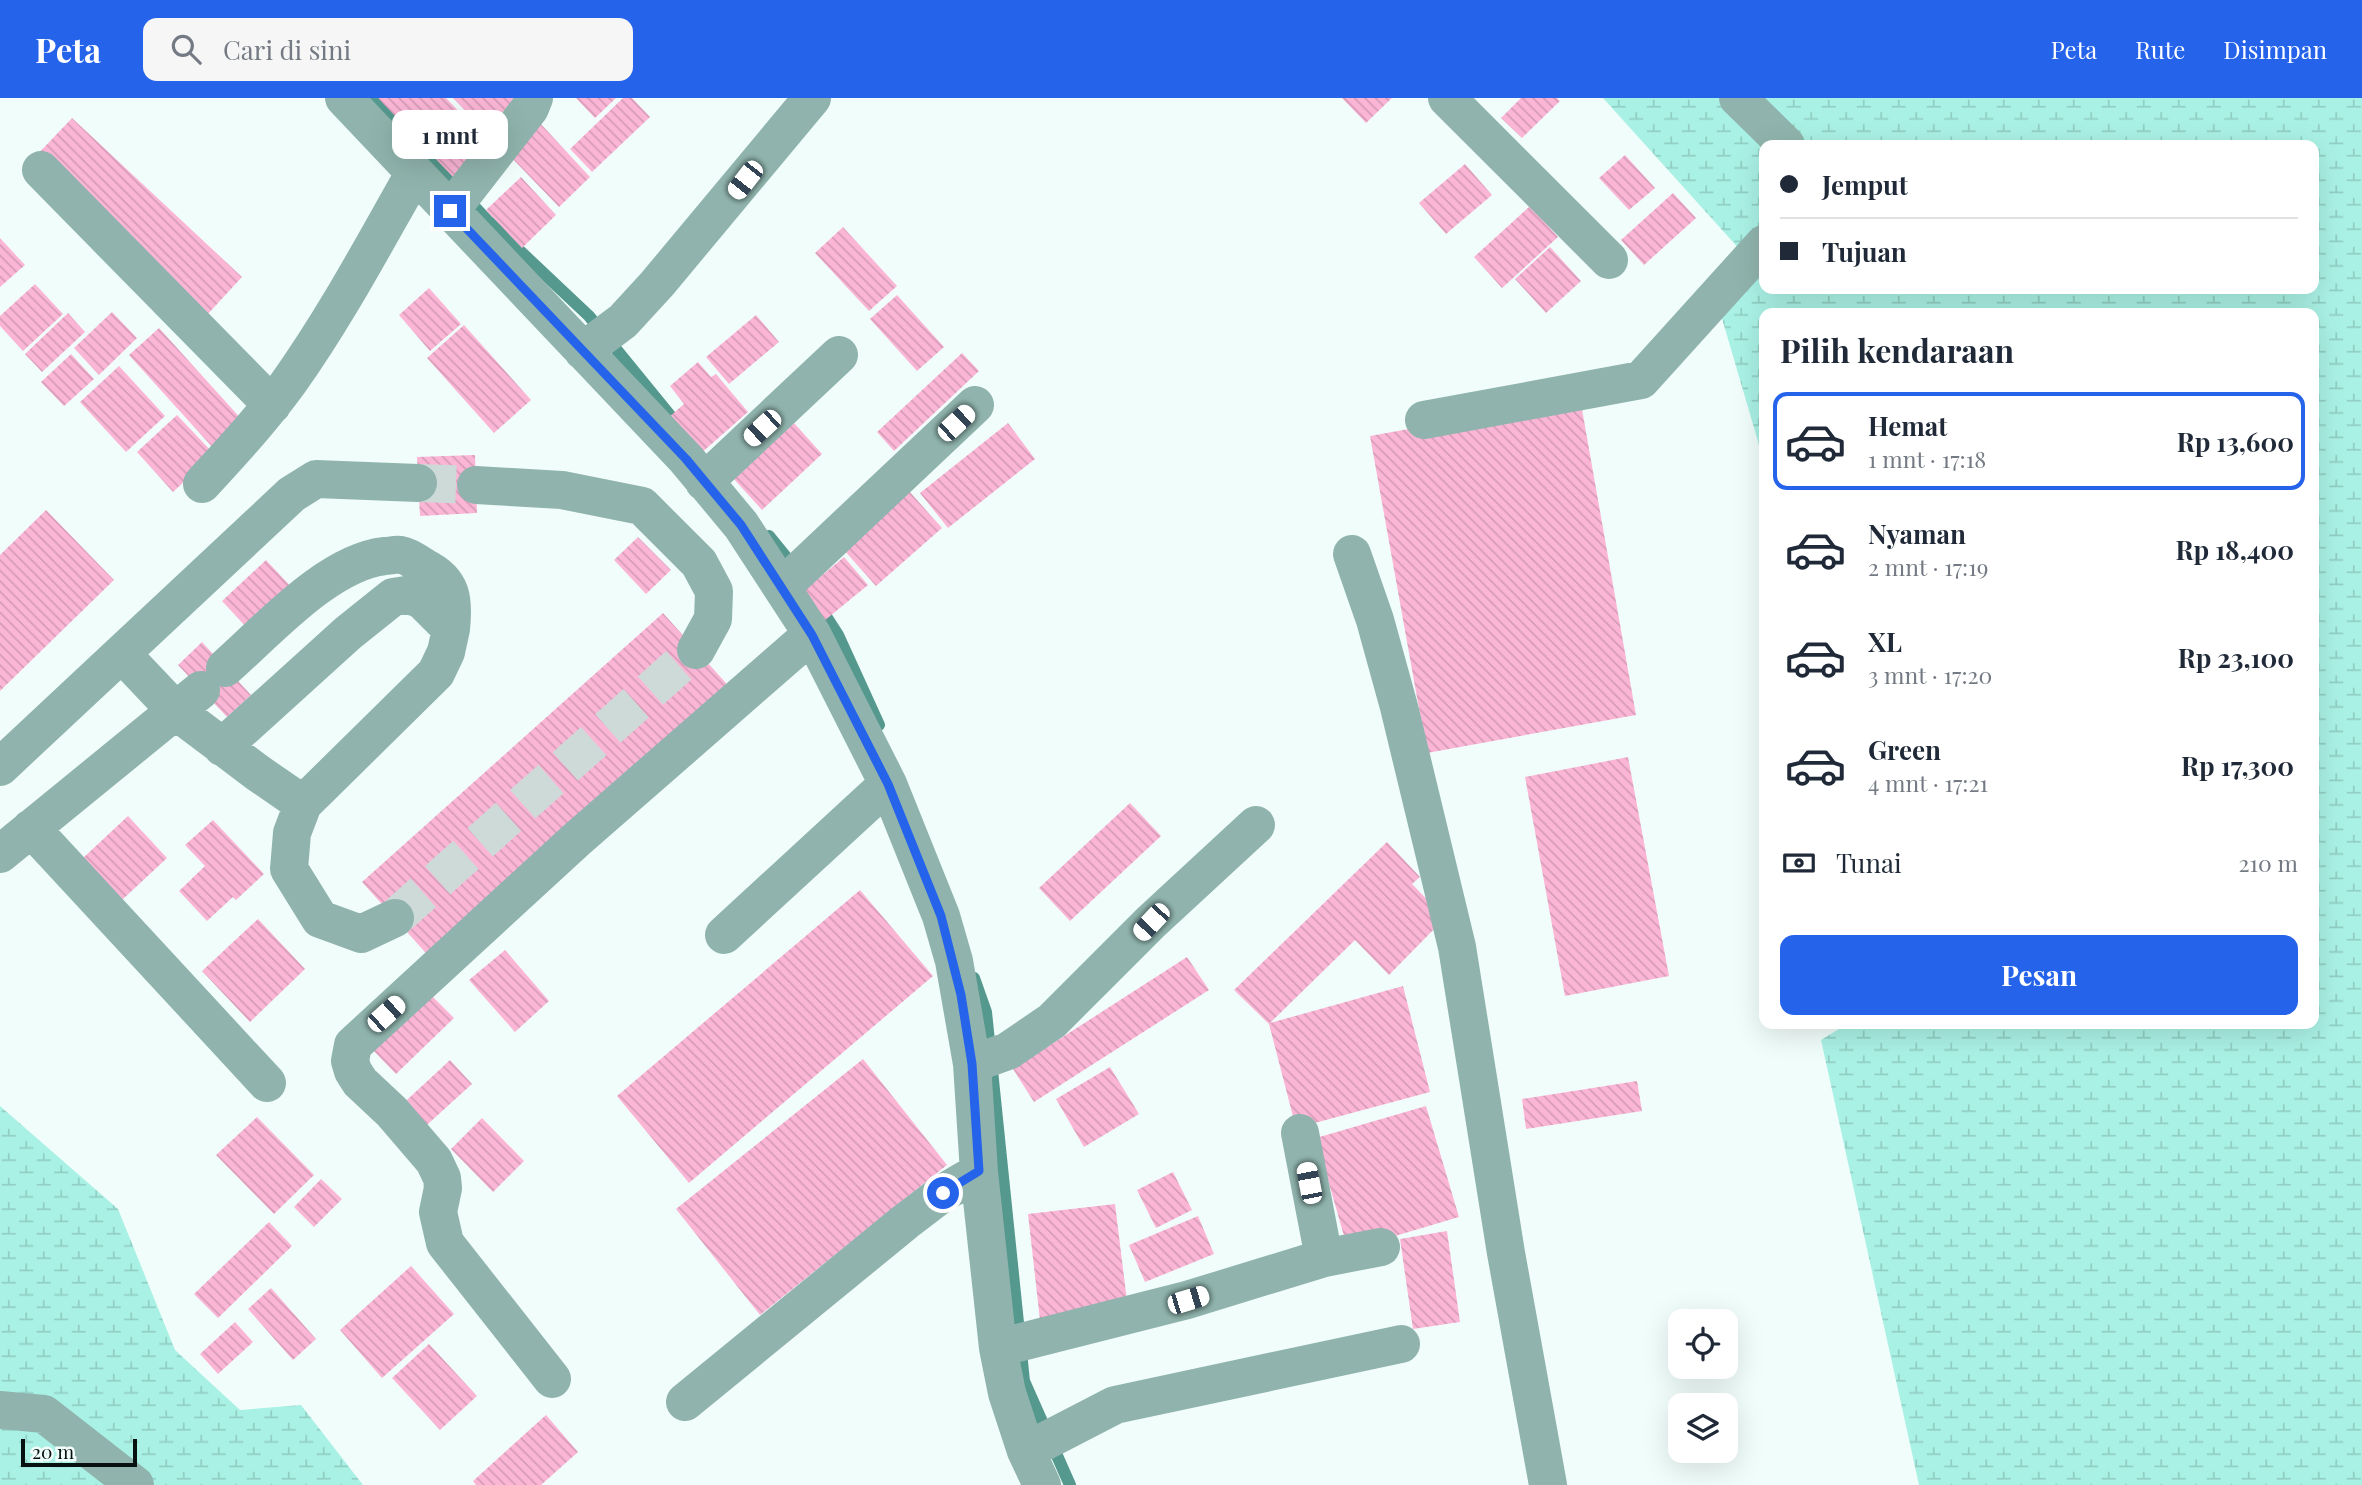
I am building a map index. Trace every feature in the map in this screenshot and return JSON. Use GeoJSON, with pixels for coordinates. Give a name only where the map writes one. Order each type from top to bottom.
{"type":"FeatureCollection","features":[{"type":"Feature","properties":{"kind":"street"},"geometry":{"type":"LineString","coordinates":[[345,98],[450,211],[601,337],[686,459],[741,525],[782,587],[812,635],[888,784],[941,916],[959,984],[972,1064],[979,1171],[998,1348],[1007,1393],[1026,1451],[1042,1485]]}},
{"type":"Feature","properties":{"kind":"street"},"geometry":{"type":"LineString","coordinates":[[450,211],[530,108],[534,98]]}},
{"type":"Feature","properties":{"kind":"street"},"geometry":{"type":"LineString","coordinates":[[601,337],[720,212],[813,98]]}},
{"type":"Feature","properties":{"kind":"street"},"geometry":{"type":"LineString","coordinates":[[1447,98],[1609,260]]}},
{"type":"Feature","properties":{"kind":"street"},"geometry":{"type":"LineString","coordinates":[[1738,98],[1781,140]]}},
{"type":"Feature","properties":{"kind":"street"},"geometry":{"type":"LineString","coordinates":[[41,170],[272,405]]}},
{"type":"Feature","properties":{"kind":"street"},"geometry":{"type":"LineString","coordinates":[[202,484],[272,405],[291,379],[350,286],[414,174]]}},
{"type":"Feature","properties":{"kind":"street"},"geometry":{"type":"LineString","coordinates":[[1424,420],[1641,380],[1759,250]]}},
{"type":"Feature","properties":{"kind":"street"},"geometry":{"type":"LineString","coordinates":[[704,482],[839,355]]}},
{"type":"Feature","properties":{"kind":"street"},"geometry":{"type":"LineString","coordinates":[[782,587],[975,404]]}},
{"type":"Feature","properties":{"kind":"street"},"geometry":{"type":"LineString","coordinates":[[0,767],[123,655],[292,494],[316,479],[418,483]]}},
{"type":"Feature","properties":{"kind":"street"},"geometry":{"type":"LineString","coordinates":[[476,485],[562,490],[642,506],[699,563],[714,591],[713,619],[696,649]]}},
{"type":"Feature","properties":{"kind":"street"},"geometry":{"type":"LineString","coordinates":[[1352,554],[1375,620],[1399,707],[1457,947],[1506,1253],[1548,1485]]}},
{"type":"Feature","properties":{"kind":"street"},"geometry":{"type":"LineString","coordinates":[[0,854],[201,690],[293,606],[343,568],[379,557],[401,555],[438,574],[449,590],[454,606],[446,652],[436,673],[303,804],[292,833],[289,869],[320,919],[361,934],[395,919]]}},
{"type":"Feature","properties":{"kind":"street"},"geometry":{"type":"LineString","coordinates":[[222,747],[348,633],[393,597],[406,595],[421,599],[451,629]]}},
{"type":"Feature","properties":{"kind":"street"},"geometry":{"type":"LineString","coordinates":[[552,1378],[445,1243],[438,1212],[443,1188],[442,1178],[434,1161],[353,1072],[350,1060],[353,1045],[576,840],[812,635]]}},
{"type":"Feature","properties":{"kind":"street"},"geometry":{"type":"LineString","coordinates":[[123,655],[201,690],[222,747],[303,804]]}},
{"type":"Feature","properties":{"kind":"street"},"geometry":{"type":"LineString","coordinates":[[724,935],[888,784]]}},
{"type":"Feature","properties":{"kind":"street"},"geometry":{"type":"LineString","coordinates":[[972,1064],[1008,1051],[1052,1021],[1151,922],[1256,825]]}},
{"type":"Feature","properties":{"kind":"street"},"geometry":{"type":"LineString","coordinates":[[32,828],[267,1083]]}},
{"type":"Feature","properties":{"kind":"street"},"geometry":{"type":"LineString","coordinates":[[1300,1133],[1324,1258]]}},
{"type":"Feature","properties":{"kind":"street"},"geometry":{"type":"LineString","coordinates":[[685,1402],[905,1222],[943,1193],[979,1171]]}},
{"type":"Feature","properties":{"kind":"street"},"geometry":{"type":"LineString","coordinates":[[998,1348],[1188,1300],[1324,1258],[1381,1247]]}},
{"type":"Feature","properties":{"kind":"street"},"geometry":{"type":"LineString","coordinates":[[1026,1451],[1115,1405],[1401,1344]]}},
{"type":"Feature","properties":{"kind":"street"},"geometry":{"type":"LineString","coordinates":[[0,1410],[44,1415],[135,1485]]}},
{"type":"Feature","properties":{"kind":"green space"},"geometry":{"type":"Polygon","coordinates":[[[1603,98],[2362,98],[2362,1485],[1919,1485],[1821,1040],[1839,1029],[2319,1029],[2319,308],[1759,308],[1759,445],[1716,298],[1751,262],[1603,98]]]}},
{"type":"Feature","properties":{"kind":"green space"},"geometry":{"type":"Polygon","coordinates":[[[0,1106],[118,1209],[175,1350],[240,1410],[301,1405],[363,1485],[0,1485],[0,1106]]]}},
{"type":"Feature","properties":{"kind":"building"},"geometry":{"type":"Polygon","coordinates":[[[378,98],[446,98],[489,143],[453,177],[378,98]]]}},
{"type":"Feature","properties":{"kind":"building"},"geometry":{"type":"Polygon","coordinates":[[[453,98],[517,98],[484,130],[453,98]]]}},
{"type":"Feature","properties":{"kind":"building"},"geometry":{"type":"Polygon","coordinates":[[[576,98],[616,98],[595,118],[576,98]]]}},
{"type":"Feature","properties":{"kind":"building"},"geometry":{"type":"Polygon","coordinates":[[[623,98],[632,98],[650,117],[592,172],[570,149],[623,98]]]}},
{"type":"Feature","properties":{"kind":"building"},"geometry":{"type":"Polygon","coordinates":[[[1342,98],[1392,98],[1366,123],[1342,98]]]}},
{"type":"Feature","properties":{"kind":"building"},"geometry":{"type":"Polygon","coordinates":[[[1521,98],[1557,98],[1560,101],[1522,138],[1501,118],[1521,98]]]}},
{"type":"Feature","properties":{"kind":"building"},"geometry":{"type":"Polygon","coordinates":[[[72,118],[242,277],[206,316],[36,156],[72,118]]]}},
{"type":"Feature","properties":{"kind":"building"},"geometry":{"type":"Polygon","coordinates":[[[539,122],[590,177],[559,207],[507,153],[539,122]]]}},
{"type":"Feature","properties":{"kind":"building"},"geometry":{"type":"Polygon","coordinates":[[[1625,155],[1655,188],[1629,210],[1599,178],[1625,155]]]}},
{"type":"Feature","properties":{"kind":"building"},"geometry":{"type":"Polygon","coordinates":[[[1465,164],[1492,195],[1446,234],[1419,203],[1465,164]]]}},
{"type":"Feature","properties":{"kind":"building"},"geometry":{"type":"Polygon","coordinates":[[[521,177],[556,215],[522,248],[486,210],[521,177]]]}},
{"type":"Feature","properties":{"kind":"building"},"geometry":{"type":"Polygon","coordinates":[[[1673,193],[1696,218],[1644,265],[1621,240],[1673,193]]]}},
{"type":"Feature","properties":{"kind":"building"},"geometry":{"type":"Polygon","coordinates":[[[1530,206],[1558,237],[1502,288],[1474,257],[1530,206]]]}},
{"type":"Feature","properties":{"kind":"building"},"geometry":{"type":"Polygon","coordinates":[[[843,227],[897,286],[869,311],[815,253],[843,227]]]}},
{"type":"Feature","properties":{"kind":"building"},"geometry":{"type":"Polygon","coordinates":[[[0,238],[25,265],[0,287],[0,238]]]}},
{"type":"Feature","properties":{"kind":"building"},"geometry":{"type":"Polygon","coordinates":[[[1550,247],[1581,281],[1546,313],[1515,279],[1550,247]]]}},
{"type":"Feature","properties":{"kind":"building"},"geometry":{"type":"Polygon","coordinates":[[[35,284],[63,314],[23,351],[0,326],[0,316],[35,284]]]}},
{"type":"Feature","properties":{"kind":"building"},"geometry":{"type":"Polygon","coordinates":[[[429,288],[461,324],[430,351],[399,315],[429,288]]]}},
{"type":"Feature","properties":{"kind":"building"},"geometry":{"type":"Polygon","coordinates":[[[897,295],[944,347],[917,371],[870,319],[897,295]]]}},
{"type":"Feature","properties":{"kind":"building"},"geometry":{"type":"Polygon","coordinates":[[[112,312],[137,338],[99,375],[74,348],[112,312]]]}},
{"type":"Feature","properties":{"kind":"building"},"geometry":{"type":"Polygon","coordinates":[[[68,313],[85,332],[42,372],[25,354],[68,313]]]}},
{"type":"Feature","properties":{"kind":"building"},"geometry":{"type":"Polygon","coordinates":[[[756,315],[779,342],[729,384],[706,357],[756,315]]]}},
{"type":"Feature","properties":{"kind":"building"},"geometry":{"type":"Polygon","coordinates":[[[464,325],[531,400],[494,433],[427,358],[464,325]]]}},
{"type":"Feature","properties":{"kind":"building"},"geometry":{"type":"Polygon","coordinates":[[[159,328],[244,422],[214,449],[129,355],[159,328]]]}},
{"type":"Feature","properties":{"kind":"building"},"geometry":{"type":"Polygon","coordinates":[[[962,353],[979,371],[894,451],[877,432],[962,353]]]}},
{"type":"Feature","properties":{"kind":"building"},"geometry":{"type":"Polygon","coordinates":[[[71,354],[94,379],[64,406],[41,382],[71,354]]]}},
{"type":"Feature","properties":{"kind":"building"},"geometry":{"type":"Polygon","coordinates":[[[698,362],[711,377],[716,374],[748,412],[699,455],[668,418],[684,404],[670,386],[698,362]]]}},
{"type":"Feature","properties":{"kind":"building"},"geometry":{"type":"Polygon","coordinates":[[[119,366],[165,416],[126,452],[80,402],[119,366]]]}},
{"type":"Feature","properties":{"kind":"building"},"geometry":{"type":"Polygon","coordinates":[[[1580,398],[1636,715],[1427,753],[1370,436],[1580,398]]]}},
{"type":"Feature","properties":{"kind":"building"},"geometry":{"type":"Polygon","coordinates":[[[177,415],[214,454],[173,492],[137,452],[177,415]]]}},
{"type":"Feature","properties":{"kind":"building"},"geometry":{"type":"Polygon","coordinates":[[[794,423],[822,454],[762,510],[733,478],[794,423]]]}},
{"type":"Feature","properties":{"kind":"building"},"geometry":{"type":"Polygon","coordinates":[[[1008,423],[1035,459],[948,528],[920,493],[1008,423]]]}},
{"type":"Feature","properties":{"kind":"building"},"geometry":{"type":"Polygon","coordinates":[[[475,455],[477,513],[420,516],[417,457],[475,455]]]}},
{"type":"Feature","properties":{"kind":"building"},"geometry":{"type":"Polygon","coordinates":[[[909,491],[942,528],[876,586],[843,549],[909,491]]]}},
{"type":"Feature","properties":{"kind":"building"},"geometry":{"type":"Polygon","coordinates":[[[46,510],[114,580],[0,691],[0,555],[46,510]]]}},
{"type":"Feature","properties":{"kind":"building"},"geometry":{"type":"Polygon","coordinates":[[[638,537],[671,570],[646,594],[614,560],[638,537]]]}},
{"type":"Feature","properties":{"kind":"building"},"geometry":{"type":"Polygon","coordinates":[[[844,557],[868,585],[824,621],[801,593],[844,557]]]}},
{"type":"Feature","properties":{"kind":"building"},"geometry":{"type":"Polygon","coordinates":[[[266,560],[294,590],[250,631],[222,601],[266,560]]]}},
{"type":"Feature","properties":{"kind":"building"},"geometry":{"type":"Polygon","coordinates":[[[663,613],[734,692],[434,962],[362,882],[663,613]]]}},
{"type":"Feature","properties":{"kind":"building"},"geometry":{"type":"Polygon","coordinates":[[[202,642],[251,695],[227,717],[178,665],[202,642]]]}},
{"type":"Feature","properties":{"kind":"building"},"geometry":{"type":"Polygon","coordinates":[[[1628,757],[1669,976],[1565,996],[1525,777],[1628,757]]]}},
{"type":"Feature","properties":{"kind":"building"},"geometry":{"type":"Polygon","coordinates":[[[1130,803],[1161,836],[1070,921],[1039,888],[1130,803]]]}},
{"type":"Feature","properties":{"kind":"building"},"geometry":{"type":"Polygon","coordinates":[[[128,816],[167,858],[122,900],[83,858],[128,816]]]}},
{"type":"Feature","properties":{"kind":"building"},"geometry":{"type":"Polygon","coordinates":[[[213,820],[264,874],[236,900],[233,897],[207,921],[179,891],[205,866],[185,845],[213,820]]]}},
{"type":"Feature","properties":{"kind":"building"},"geometry":{"type":"Polygon","coordinates":[[[1387,842],[1420,877],[1412,884],[1445,918],[1389,975],[1355,940],[1270,1023],[1403,986],[1430,1092],[1296,1128],[1269,1024],[1234,990],[1387,842]]]}},
{"type":"Feature","properties":{"kind":"building"},"geometry":{"type":"Polygon","coordinates":[[[860,890],[933,976],[689,1183],[617,1096],[860,890]]]}},
{"type":"Feature","properties":{"kind":"building"},"geometry":{"type":"Polygon","coordinates":[[[258,919],[305,969],[250,1022],[202,971],[258,919]]]}},
{"type":"Feature","properties":{"kind":"building"},"geometry":{"type":"Polygon","coordinates":[[[505,950],[549,1001],[515,1032],[469,980],[505,950]]]}},
{"type":"Feature","properties":{"kind":"building"},"geometry":{"type":"Polygon","coordinates":[[[1187,957],[1209,990],[1034,1102],[1013,1069],[1187,957]]]}},
{"type":"Feature","properties":{"kind":"building"},"geometry":{"type":"Polygon","coordinates":[[[423,987],[454,1018],[396,1074],[366,1043],[423,987]]]}},
{"type":"Feature","properties":{"kind":"building"},"geometry":{"type":"Polygon","coordinates":[[[863,1059],[947,1165],[760,1315],[676,1209],[863,1059]]]}},
{"type":"Feature","properties":{"kind":"building"},"geometry":{"type":"Polygon","coordinates":[[[450,1060],[472,1084],[418,1133],[396,1110],[450,1060]]]}},
{"type":"Feature","properties":{"kind":"building"},"geometry":{"type":"Polygon","coordinates":[[[1110,1067],[1139,1114],[1084,1147],[1056,1099],[1110,1067]]]}},
{"type":"Feature","properties":{"kind":"building"},"geometry":{"type":"Polygon","coordinates":[[[1637,1081],[1642,1111],[1526,1129],[1522,1099],[1637,1081]]]}},
{"type":"Feature","properties":{"kind":"building"},"geometry":{"type":"Polygon","coordinates":[[[1426,1106],[1459,1217],[1348,1250],[1316,1138],[1426,1106]]]}},
{"type":"Feature","properties":{"kind":"building"},"geometry":{"type":"Polygon","coordinates":[[[257,1117],[314,1175],[274,1214],[216,1155],[257,1117]]]}},
{"type":"Feature","properties":{"kind":"building"},"geometry":{"type":"Polygon","coordinates":[[[482,1118],[524,1161],[493,1192],[451,1149],[482,1118]]]}},
{"type":"Feature","properties":{"kind":"building"},"geometry":{"type":"Polygon","coordinates":[[[1173,1172],[1192,1210],[1156,1228],[1137,1190],[1173,1172]]]}},
{"type":"Feature","properties":{"kind":"building"},"geometry":{"type":"Polygon","coordinates":[[[321,1179],[342,1199],[314,1227],[294,1207],[321,1179]]]}},
{"type":"Feature","properties":{"kind":"building"},"geometry":{"type":"Polygon","coordinates":[[[1115,1204],[1128,1309],[1040,1320],[1028,1214],[1115,1204]]]}},
{"type":"Feature","properties":{"kind":"building"},"geometry":{"type":"Polygon","coordinates":[[[1198,1216],[1214,1254],[1145,1282],[1129,1245],[1198,1216]]]}},
{"type":"Feature","properties":{"kind":"building"},"geometry":{"type":"Polygon","coordinates":[[[269,1222],[292,1246],[218,1318],[194,1294],[269,1222]]]}},
{"type":"Feature","properties":{"kind":"building"},"geometry":{"type":"Polygon","coordinates":[[[1447,1231],[1460,1322],[1413,1329],[1400,1239],[1447,1231]]]}},
{"type":"Feature","properties":{"kind":"building"},"geometry":{"type":"Polygon","coordinates":[[[411,1266],[454,1314],[382,1378],[340,1330],[411,1266]]]}},
{"type":"Feature","properties":{"kind":"building"},"geometry":{"type":"Polygon","coordinates":[[[271,1288],[316,1339],[293,1360],[248,1309],[271,1288]]]}},
{"type":"Feature","properties":{"kind":"building"},"geometry":{"type":"Polygon","coordinates":[[[235,1322],[253,1342],[218,1374],[200,1354],[235,1322]]]}},
{"type":"Feature","properties":{"kind":"building"},"geometry":{"type":"Polygon","coordinates":[[[429,1344],[477,1396],[440,1430],[392,1378],[429,1344]]]}},
{"type":"Feature","properties":{"kind":"building"},"geometry":{"type":"Polygon","coordinates":[[[546,1415],[578,1452],[541,1485],[476,1485],[473,1481],[546,1415]]]}},
{"type":"Feature","properties":{"kind":"waterway"},"geometry":{"type":"LineString","coordinates":[[373,98],[487,220],[589,316],[673,419]]}},
{"type":"Feature","properties":{"kind":"waterway"},"geometry":{"type":"LineString","coordinates":[[769,536],[795,568]]}},
{"type":"Feature","properties":{"kind":"waterway"},"geometry":{"type":"LineString","coordinates":[[818,604],[838,635],[879,725]]}},
{"type":"Feature","properties":{"kind":"waterway"},"geometry":{"type":"LineString","coordinates":[[974,978],[986,1012],[1024,1381],[1070,1485]]}},
{"type":"Feature","properties":{"kind":"tunnel"},"geometry":{"type":"LineString","coordinates":[[418,483],[476,485]]}},
{"type":"Feature","properties":{"kind":"tunnel"},"geometry":{"type":"LineString","coordinates":[[395,918],[696,650]]}},
{"type":"Feature","properties":{"kind":"route"},"geometry":{"type":"LineString","coordinates":[[450,211],[686,459],[741,525],[812,635],[888,784],[941,916],[954,961],[972,1064],[979,1171],[943,1193]]}}]}
